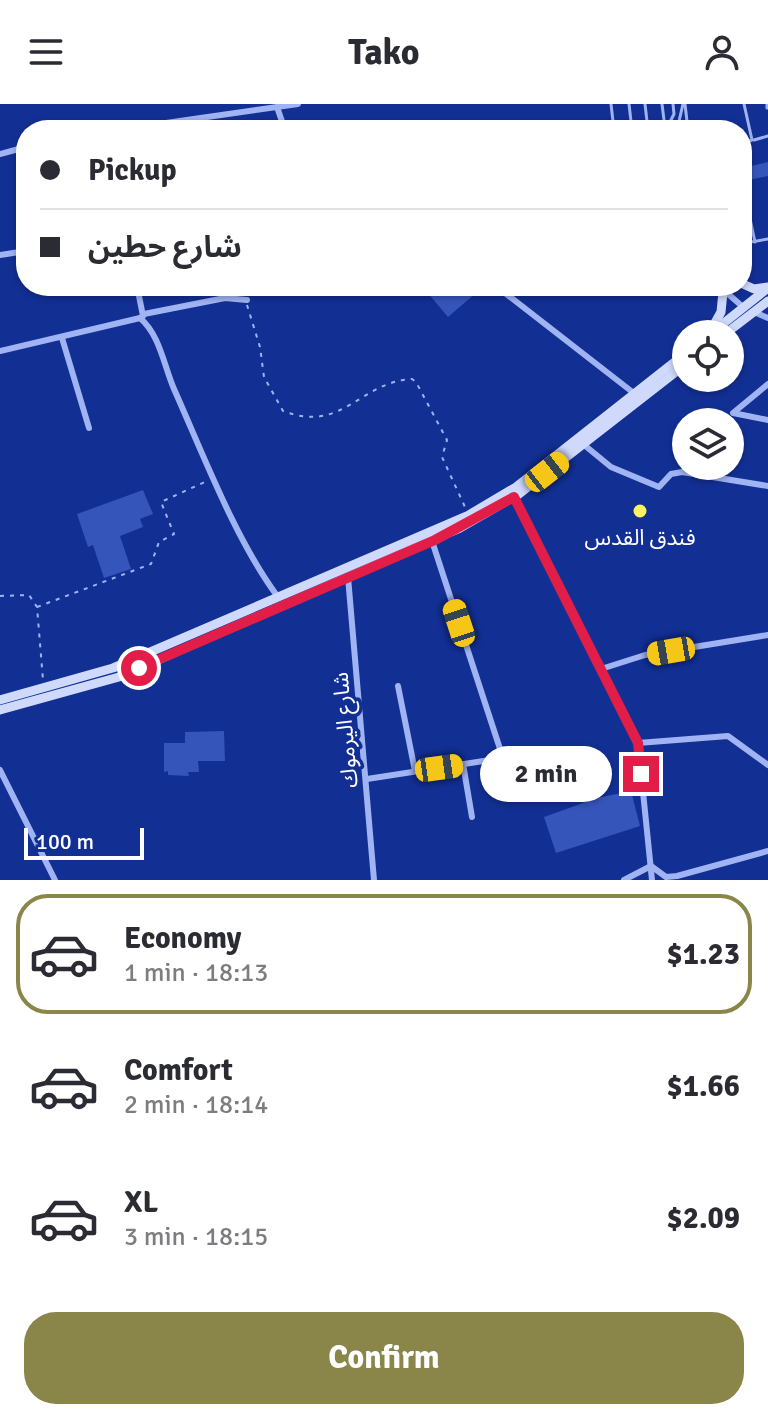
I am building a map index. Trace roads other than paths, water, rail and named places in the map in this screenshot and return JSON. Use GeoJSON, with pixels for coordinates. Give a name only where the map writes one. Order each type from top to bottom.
{"type":"FeatureCollection","features":[{"type":"Feature","properties":{"kind":"main road"},"geometry":{"type":"LineString","coordinates":[[737,320],[768,288]]}},
{"type":"Feature","properties":{"kind":"main road"},"geometry":{"type":"LineString","coordinates":[[717,320],[721,312],[721,296]]}},
{"type":"Feature","properties":{"kind":"main road"},"geometry":{"type":"LineString","coordinates":[[730,320],[749,307],[768,301]]}},
{"type":"Feature","properties":{"kind":"main road"},"geometry":{"type":"LineString","coordinates":[[0,700],[113,668],[469,515],[516,487],[672,364]]}},
{"type":"Feature","properties":{"kind":"main road"},"geometry":{"type":"LineString","coordinates":[[0,710],[119,677],[432,541],[514,497],[672,375]]}},
{"type":"Feature","properties":{"kind":"street"},"geometry":{"type":"LineString","coordinates":[[221,104],[223,113]]}},
{"type":"Feature","properties":{"kind":"street"},"geometry":{"type":"LineString","coordinates":[[179,120],[298,104]]}},
{"type":"Feature","properties":{"kind":"street"},"geometry":{"type":"LineString","coordinates":[[277,107],[282,120]]}},
{"type":"Feature","properties":{"kind":"street"},"geometry":{"type":"LineString","coordinates":[[139,296],[142,316],[153,333],[215,478],[247,546],[279,598]]}},
{"type":"Feature","properties":{"kind":"street"},"geometry":{"type":"LineString","coordinates":[[509,296],[635,394]]}},
{"type":"Feature","properties":{"kind":"street"},"geometry":{"type":"LineString","coordinates":[[732,296],[768,318]]}},
{"type":"Feature","properties":{"kind":"street"},"geometry":{"type":"LineString","coordinates":[[746,296],[749,307]]}},
{"type":"Feature","properties":{"kind":"street"},"geometry":{"type":"LineString","coordinates":[[0,351],[225,298],[247,300]]}},
{"type":"Feature","properties":{"kind":"street"},"geometry":{"type":"LineString","coordinates":[[62,338],[89,428]]}},
{"type":"Feature","properties":{"kind":"street"},"geometry":{"type":"LineString","coordinates":[[768,384],[733,413],[768,420]]}},
{"type":"Feature","properties":{"kind":"street"},"geometry":{"type":"LineString","coordinates":[[583,444],[611,467],[659,487],[671,474],[682,472],[768,486]]}},
{"type":"Feature","properties":{"kind":"street"},"geometry":{"type":"LineString","coordinates":[[514,497],[638,743],[652,880]]}},
{"type":"Feature","properties":{"kind":"street"},"geometry":{"type":"LineString","coordinates":[[367,779],[503,758],[432,541]]}},
{"type":"Feature","properties":{"kind":"street","name":"شارع اليرموك"},"geometry":{"type":"LineString","coordinates":[[348,577],[374,880]]}},
{"type":"Feature","properties":{"kind":"street"},"geometry":{"type":"LineString","coordinates":[[601,669],[645,655],[768,635]]}},
{"type":"Feature","properties":{"kind":"street"},"geometry":{"type":"LineString","coordinates":[[398,686],[415,771]]}},
{"type":"Feature","properties":{"kind":"street"},"geometry":{"type":"LineString","coordinates":[[638,743],[728,736],[767,762]]}},
{"type":"Feature","properties":{"kind":"street"},"geometry":{"type":"LineString","coordinates":[[463,764],[472,817]]}},
{"type":"Feature","properties":{"kind":"street"},"geometry":{"type":"LineString","coordinates":[[0,770],[55,880]]}},
{"type":"Feature","properties":{"kind":"street"},"geometry":{"type":"LineString","coordinates":[[651,866],[666,877],[677,876],[768,851]]}},
{"type":"Feature","properties":{"kind":"street"},"geometry":{"type":"LineString","coordinates":[[624,880],[651,866]]}},
{"type":"Feature","properties":{"kind":"lane"},"geometry":{"type":"LineString","coordinates":[[752,140],[768,136]]}},
{"type":"Feature","properties":{"kind":"lane"},"geometry":{"type":"LineString","coordinates":[[752,228],[755,242]]}},
{"type":"Feature","properties":{"kind":"lane"},"geometry":{"type":"LineString","coordinates":[[752,242],[768,239]]}},
{"type":"Feature","properties":{"kind":"place","name":"فندق القدس"},"geometry":{"type":"Point","coordinates":[640,511]}}]}
